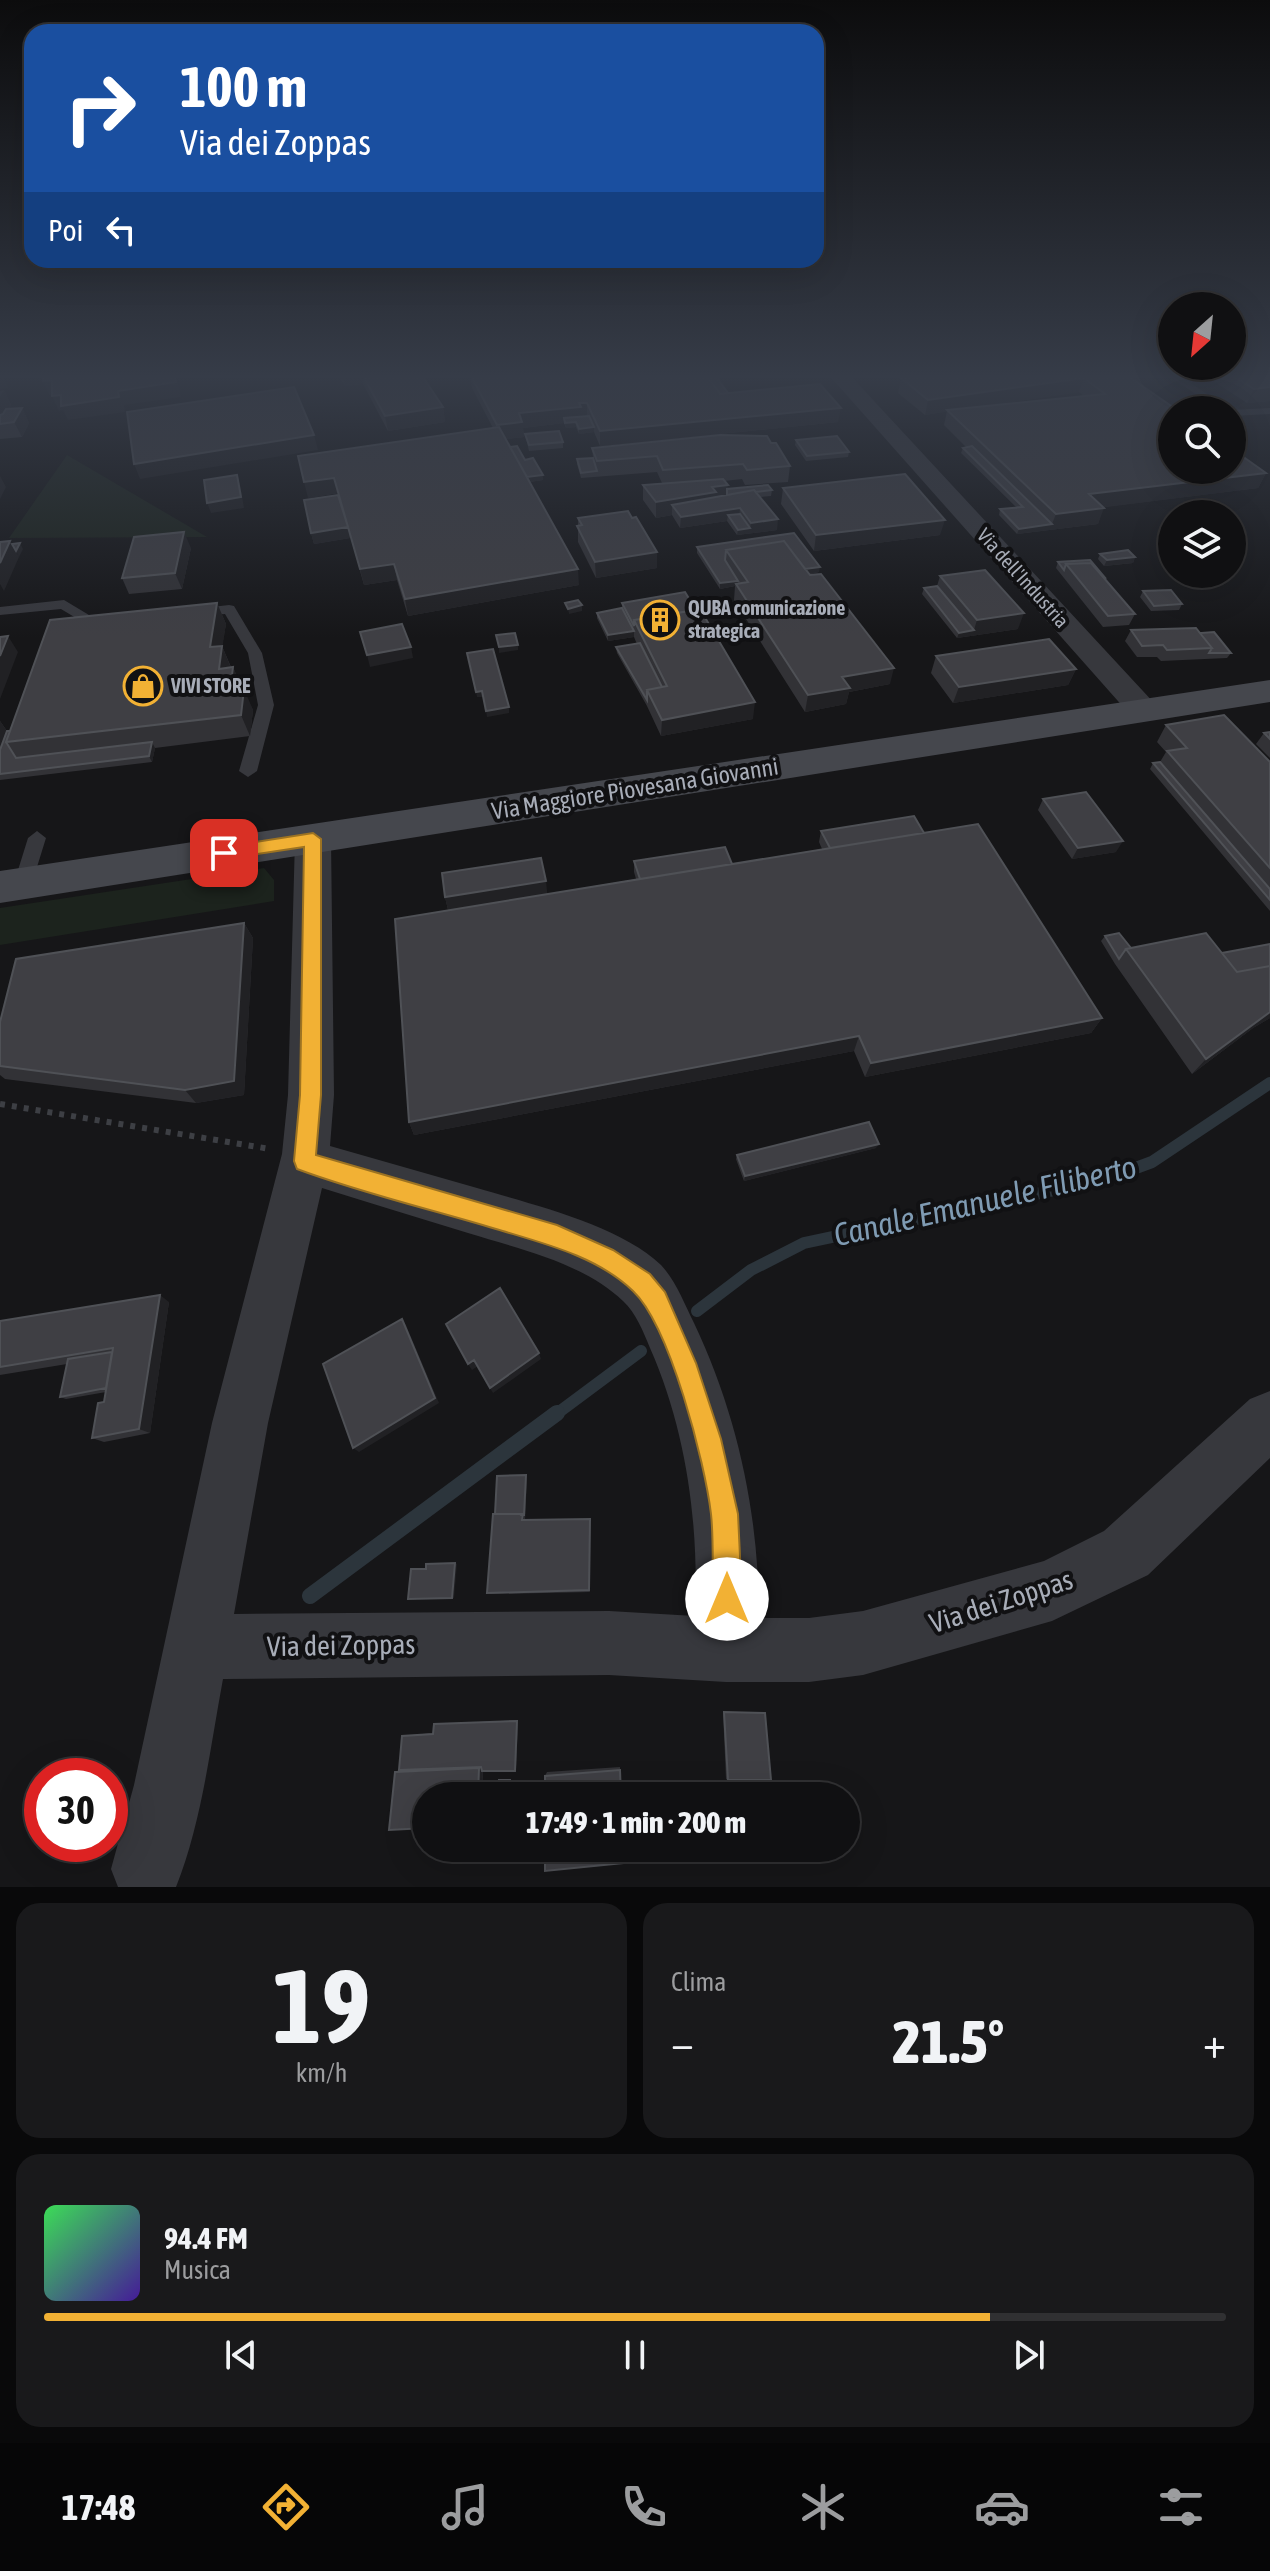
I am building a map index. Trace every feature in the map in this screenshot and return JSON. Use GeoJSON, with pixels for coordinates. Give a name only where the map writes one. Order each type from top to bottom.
{"type":"FeatureCollection","features":[{"type":"Feature","properties":{"kind":"street","name":"Via dell'Industria"},"geometry":{"type":"LineString","coordinates":[[918,462],[1144,711]]}},
{"type":"Feature","properties":{"kind":"street","name":"Via Maggiore Piovesana Giovanni"},"geometry":{"type":"LineString","coordinates":[[12,885],[1270,691]]}},
{"type":"Feature","properties":{"kind":"street"},"geometry":{"type":"LineString","coordinates":[[147,1869],[169,1785],[240,1423],[306,1158],[311,1095],[313,839]]}},
{"type":"Feature","properties":{"kind":"street"},"geometry":{"type":"LineString","coordinates":[[306,1158],[557,1236],[605,1258],[641,1282],[656,1301],[688,1371],[708,1439],[724,1514],[728,1574],[726,1650]]}},
{"type":"Feature","properties":{"kind":"street","name":"Via dei Zoppas"},"geometry":{"type":"LineString","coordinates":[[196,1647],[609,1643],[726,1650],[809,1650],[863,1643],[1052,1590],[1126,1553],[1270,1419]]}},
{"type":"Feature","properties":{"kind":"lane"},"geometry":{"type":"LineString","coordinates":[[0,611],[64,604],[91,623],[122,620]]}},
{"type":"Feature","properties":{"kind":"lane"},"geometry":{"type":"LineString","coordinates":[[183,614],[229,609],[255,653],[266,705],[248,771]]}},
{"type":"Feature","properties":{"kind":"lane"},"geometry":{"type":"LineString","coordinates":[[12,885],[37,838]]}},
{"type":"Feature","properties":{"kind":"path"},"geometry":{"type":"LineString","coordinates":[[0,1104],[306,1158]]}},
{"type":"Feature","properties":{"kind":"shaded area"},"geometry":{"type":"Polygon","coordinates":[[[62,462],[79,462],[207,537],[9,538],[62,462]]]}},
{"type":"Feature","properties":{"kind":"shaded area"},"geometry":{"type":"Polygon","coordinates":[[[264,868],[274,880],[274,901],[0,945],[0,908],[264,868]]]}},
{"type":"Feature","properties":{"kind":"building"},"geometry":{"type":"Polygon","coordinates":[[[299,462],[519,462],[578,569],[405,599],[394,564],[360,569],[334,478],[304,482],[299,462]]]}},
{"type":"Feature","properties":{"kind":"building"},"geometry":{"type":"Polygon","coordinates":[[[519,462],[535,462],[543,475],[527,477],[519,462]]]}},
{"type":"Feature","properties":{"kind":"building"},"geometry":{"type":"Polygon","coordinates":[[[578,462],[594,462],[597,471],[581,473],[578,462]]]}},
{"type":"Feature","properties":{"kind":"building"},"geometry":{"type":"Polygon","coordinates":[[[660,462],[788,462],[790,466],[747,470],[743,464],[663,470],[660,462]]]}},
{"type":"Feature","properties":{"kind":"building"},"geometry":{"type":"Polygon","coordinates":[[[977,462],[988,462],[1052,524],[1019,529],[1000,509],[1023,507],[977,462]]]}},
{"type":"Feature","properties":{"kind":"building"},"geometry":{"type":"Polygon","coordinates":[[[1002,462],[1158,462],[1158,484],[1173,484],[1089,494],[1104,508],[1056,514],[1002,462]]]}},
{"type":"Feature","properties":{"kind":"building"},"geometry":{"type":"Polygon","coordinates":[[[1246,462],[1251,462],[1266,473],[1246,475],[1246,462]]]}},
{"type":"Feature","properties":{"kind":"building"},"geometry":{"type":"Polygon","coordinates":[[[905,474],[945,520],[816,535],[783,488],[905,474]]]}},
{"type":"Feature","properties":{"kind":"building"},"geometry":{"type":"Polygon","coordinates":[[[237,475],[241,497],[207,503],[204,480],[237,475]]]}},
{"type":"Feature","properties":{"kind":"building"},"geometry":{"type":"Polygon","coordinates":[[[723,479],[728,485],[712,487],[716,492],[656,502],[643,485],[723,479]]]}},
{"type":"Feature","properties":{"kind":"building"},"geometry":{"type":"Polygon","coordinates":[[[768,485],[772,490],[727,495],[727,489],[768,485]]]}},
{"type":"Feature","properties":{"kind":"building"},"geometry":{"type":"Polygon","coordinates":[[[754,490],[778,519],[751,523],[740,508],[681,517],[672,505],[754,490]]]}},
{"type":"Feature","properties":{"kind":"building"},"geometry":{"type":"Polygon","coordinates":[[[338,495],[348,527],[311,533],[304,500],[338,495]]]}},
{"type":"Feature","properties":{"kind":"building"},"geometry":{"type":"Polygon","coordinates":[[[628,511],[632,518],[636,517],[657,552],[595,562],[577,526],[582,525],[578,518],[628,511]]]}},
{"type":"Feature","properties":{"kind":"building"},"geometry":{"type":"Polygon","coordinates":[[[740,514],[750,528],[738,530],[728,515],[740,514]]]}},
{"type":"Feature","properties":{"kind":"building"},"geometry":{"type":"Polygon","coordinates":[[[184,532],[175,573],[122,578],[134,537],[184,532]]]}},
{"type":"Feature","properties":{"kind":"building"},"geometry":{"type":"Polygon","coordinates":[[[794,533],[820,567],[805,569],[784,541],[726,550],[725,560],[738,581],[720,583],[697,547],[794,533]]]}},
{"type":"Feature","properties":{"kind":"building"},"geometry":{"type":"Polygon","coordinates":[[[10,541],[0,563],[0,542],[10,541]]]}},
{"type":"Feature","properties":{"kind":"building"},"geometry":{"type":"Polygon","coordinates":[[[784,541],[810,575],[821,574],[894,668],[842,677],[850,688],[808,695],[736,584],[748,582],[726,550],[784,541]]]}},
{"type":"Feature","properties":{"kind":"building"},"geometry":{"type":"Polygon","coordinates":[[[1128,550],[1135,557],[1107,560],[1100,554],[1128,550]]]}},
{"type":"Feature","properties":{"kind":"building"},"geometry":{"type":"Polygon","coordinates":[[[1090,560],[1106,579],[1091,563],[1066,564],[1064,570],[1058,562],[1090,560]]]}},
{"type":"Feature","properties":{"kind":"building"},"geometry":{"type":"Polygon","coordinates":[[[1091,563],[1135,614],[1108,616],[1066,564],[1091,563]]]}},
{"type":"Feature","properties":{"kind":"building"},"geometry":{"type":"Polygon","coordinates":[[[985,570],[1024,613],[977,620],[940,576],[985,570]]]}},
{"type":"Feature","properties":{"kind":"building"},"geometry":{"type":"Polygon","coordinates":[[[937,586],[974,630],[959,633],[924,588],[937,586]]]}},
{"type":"Feature","properties":{"kind":"building"},"geometry":{"type":"Polygon","coordinates":[[[1171,590],[1182,604],[1154,606],[1143,591],[1171,590]]]}},
{"type":"Feature","properties":{"kind":"building"},"geometry":{"type":"Polygon","coordinates":[[[685,592],[696,610],[634,620],[634,626],[622,603],[685,592]]]}},
{"type":"Feature","properties":{"kind":"building"},"geometry":{"type":"Polygon","coordinates":[[[578,600],[582,605],[568,609],[565,603],[578,600]]]}},
{"type":"Feature","properties":{"kind":"building"},"geometry":{"type":"Polygon","coordinates":[[[217,603],[210,647],[222,646],[219,669],[233,667],[230,691],[244,689],[241,715],[6,742],[50,620],[217,603]]]}},
{"type":"Feature","properties":{"kind":"building"},"geometry":{"type":"Polygon","coordinates":[[[622,608],[634,631],[608,635],[597,613],[622,608]]]}},
{"type":"Feature","properties":{"kind":"building"},"geometry":{"type":"Polygon","coordinates":[[[700,609],[755,702],[662,720],[647,690],[667,686],[634,620],[700,609]]]}},
{"type":"Feature","properties":{"kind":"building"},"geometry":{"type":"Polygon","coordinates":[[[402,624],[411,647],[367,655],[360,632],[402,624]]]}},
{"type":"Feature","properties":{"kind":"building"},"geometry":{"type":"Polygon","coordinates":[[[1196,628],[1212,648],[1167,650],[1163,645],[1142,646],[1131,630],[1196,628]]]}},
{"type":"Feature","properties":{"kind":"building"},"geometry":{"type":"Polygon","coordinates":[[[1214,632],[1231,653],[1209,653],[1212,648],[1200,633],[1214,632]]]}},
{"type":"Feature","properties":{"kind":"building"},"geometry":{"type":"Polygon","coordinates":[[[515,633],[518,645],[499,647],[496,635],[515,633]]]}},
{"type":"Feature","properties":{"kind":"building"},"geometry":{"type":"Polygon","coordinates":[[[8,636],[0,656],[0,637],[8,636]]]}},
{"type":"Feature","properties":{"kind":"building"},"geometry":{"type":"Polygon","coordinates":[[[1049,639],[1076,669],[959,687],[936,656],[1049,639]]]}},
{"type":"Feature","properties":{"kind":"building"},"geometry":{"type":"Polygon","coordinates":[[[640,643],[662,687],[647,690],[647,700],[616,647],[640,643]]]}},
{"type":"Feature","properties":{"kind":"building"},"geometry":{"type":"Polygon","coordinates":[[[493,649],[509,707],[486,711],[482,691],[476,692],[467,653],[493,649]]]}},
{"type":"Feature","properties":{"kind":"building"},"geometry":{"type":"Polygon","coordinates":[[[1224,715],[1270,762],[1270,868],[1167,751],[1187,748],[1166,725],[1224,715]]]}},
{"type":"Feature","properties":{"kind":"building"},"geometry":{"type":"Polygon","coordinates":[[[7,731],[10,731],[6,742],[16,758],[152,742],[149,756],[0,774],[0,750],[7,731]]]}},
{"type":"Feature","properties":{"kind":"building"},"geometry":{"type":"Polygon","coordinates":[[[1160,762],[1270,889],[1270,900],[1153,763],[1160,762]]]}},
{"type":"Feature","properties":{"kind":"building"},"geometry":{"type":"Polygon","coordinates":[[[1086,792],[1123,841],[1078,848],[1043,799],[1086,792]]]}},
{"type":"Feature","properties":{"kind":"building"},"geometry":{"type":"Polygon","coordinates":[[[914,816],[924,833],[830,848],[821,831],[914,816]]]}},
{"type":"Feature","properties":{"kind":"building"},"geometry":{"type":"Polygon","coordinates":[[[978,824],[1102,1018],[871,1063],[859,1036],[409,1122],[395,919],[978,824]]]}},
{"type":"Feature","properties":{"kind":"building"},"geometry":{"type":"Polygon","coordinates":[[[725,847],[732,864],[640,879],[634,861],[725,847]]]}},
{"type":"Feature","properties":{"kind":"building"},"geometry":{"type":"Polygon","coordinates":[[[541,858],[546,881],[445,897],[442,873],[541,858]]]}},
{"type":"Feature","properties":{"kind":"building"},"geometry":{"type":"Polygon","coordinates":[[[244,923],[234,1081],[185,1090],[0,1066],[0,1022],[16,959],[244,923]]]}},
{"type":"Feature","properties":{"kind":"building"},"geometry":{"type":"Polygon","coordinates":[[[1119,933],[1131,948],[1126,949],[1119,959],[1105,936],[1119,933]]]}},
{"type":"Feature","properties":{"kind":"building"},"geometry":{"type":"Polygon","coordinates":[[[1206,933],[1237,972],[1270,966],[1270,1012],[1206,1059],[1126,949],[1206,933]]]}},
{"type":"Feature","properties":{"kind":"building"},"geometry":{"type":"Polygon","coordinates":[[[1270,944],[1270,966],[1237,972],[1222,953],[1270,944]]]}},
{"type":"Feature","properties":{"kind":"building"},"geometry":{"type":"Polygon","coordinates":[[[869,1122],[879,1144],[745,1176],[737,1155],[869,1122]]]}},
{"type":"Feature","properties":{"kind":"building"},"geometry":{"type":"Polygon","coordinates":[[[500,1288],[539,1353],[490,1388],[474,1360],[468,1364],[446,1324],[500,1288]]]}},
{"type":"Feature","properties":{"kind":"building"},"geometry":{"type":"Polygon","coordinates":[[[160,1295],[139,1429],[92,1438],[98,1403],[104,1402],[113,1348],[0,1367],[0,1321],[160,1295]]]}},
{"type":"Feature","properties":{"kind":"building"},"geometry":{"type":"Polygon","coordinates":[[[402,1319],[435,1398],[353,1448],[323,1364],[402,1319]]]}},
{"type":"Feature","properties":{"kind":"building"},"geometry":{"type":"Polygon","coordinates":[[[112,1352],[106,1388],[60,1397],[68,1359],[112,1352]]]}},
{"type":"Feature","properties":{"kind":"building"},"geometry":{"type":"Polygon","coordinates":[[[526,1475],[524,1515],[495,1514],[497,1476],[526,1475]]]}},
{"type":"Feature","properties":{"kind":"building"},"geometry":{"type":"Polygon","coordinates":[[[493,1514],[523,1514],[522,1520],[590,1519],[589,1590],[487,1593],[493,1514]]]}},
{"type":"Feature","properties":{"kind":"building"},"geometry":{"type":"Polygon","coordinates":[[[455,1563],[452,1598],[408,1599],[411,1569],[426,1569],[426,1564],[455,1563]]]}},
{"type":"Feature","properties":{"kind":"building"},"geometry":{"type":"Polygon","coordinates":[[[724,1712],[765,1713],[771,1780],[728,1780],[724,1712]]]}},
{"type":"Feature","properties":{"kind":"building"},"geometry":{"type":"Polygon","coordinates":[[[517,1721],[515,1771],[482,1771],[481,1767],[399,1770],[402,1736],[433,1734],[434,1724],[517,1721]]]}},
{"type":"Feature","properties":{"kind":"building"},"geometry":{"type":"Polygon","coordinates":[[[479,1768],[478,1782],[412,1782],[412,1829],[389,1830],[395,1772],[479,1768]]]}},
{"type":"Feature","properties":{"kind":"building"},"geometry":{"type":"Polygon","coordinates":[[[620,1770],[620,1782],[545,1782],[545,1776],[620,1770]]]}},
{"type":"Feature","properties":{"kind":"building"},"geometry":{"type":"Polygon","coordinates":[[[545,1862],[623,1862],[623,1863],[545,1871],[545,1862]]]}},
{"type":"Feature","properties":{"kind":"waterway","name":"Canale Emanuele Filiberto"},"geometry":{"type":"LineString","coordinates":[[697,1311],[751,1270],[804,1243],[1106,1179],[1152,1162],[1270,1083]]}},
{"type":"Feature","properties":{"kind":"waterway","name":"Canale Emanuele Filiberto"},"geometry":{"type":"LineString","coordinates":[[555,1415],[641,1351]]}},
{"type":"Feature","properties":{"kind":"waterway","name":"Canale Emanuele Filiberto"},"geometry":{"type":"LineString","coordinates":[[310,1596],[557,1413]]}},
{"type":"Feature","properties":{"kind":"place","name":"QUBA comunicazione strategica"},"geometry":{"type":"Point","coordinates":[660,620]}},
{"type":"Feature","properties":{"kind":"place","name":"VIVI STORE"},"geometry":{"type":"Point","coordinates":[143,686]}},
{"type":"Feature","properties":{"kind":"route"},"geometry":{"type":"LineString","coordinates":[[224,853],[313,839],[311,1095],[305,1161],[557,1236],[605,1258],[641,1282],[656,1301],[688,1371],[708,1439],[724,1514],[727,1599]]}}]}
